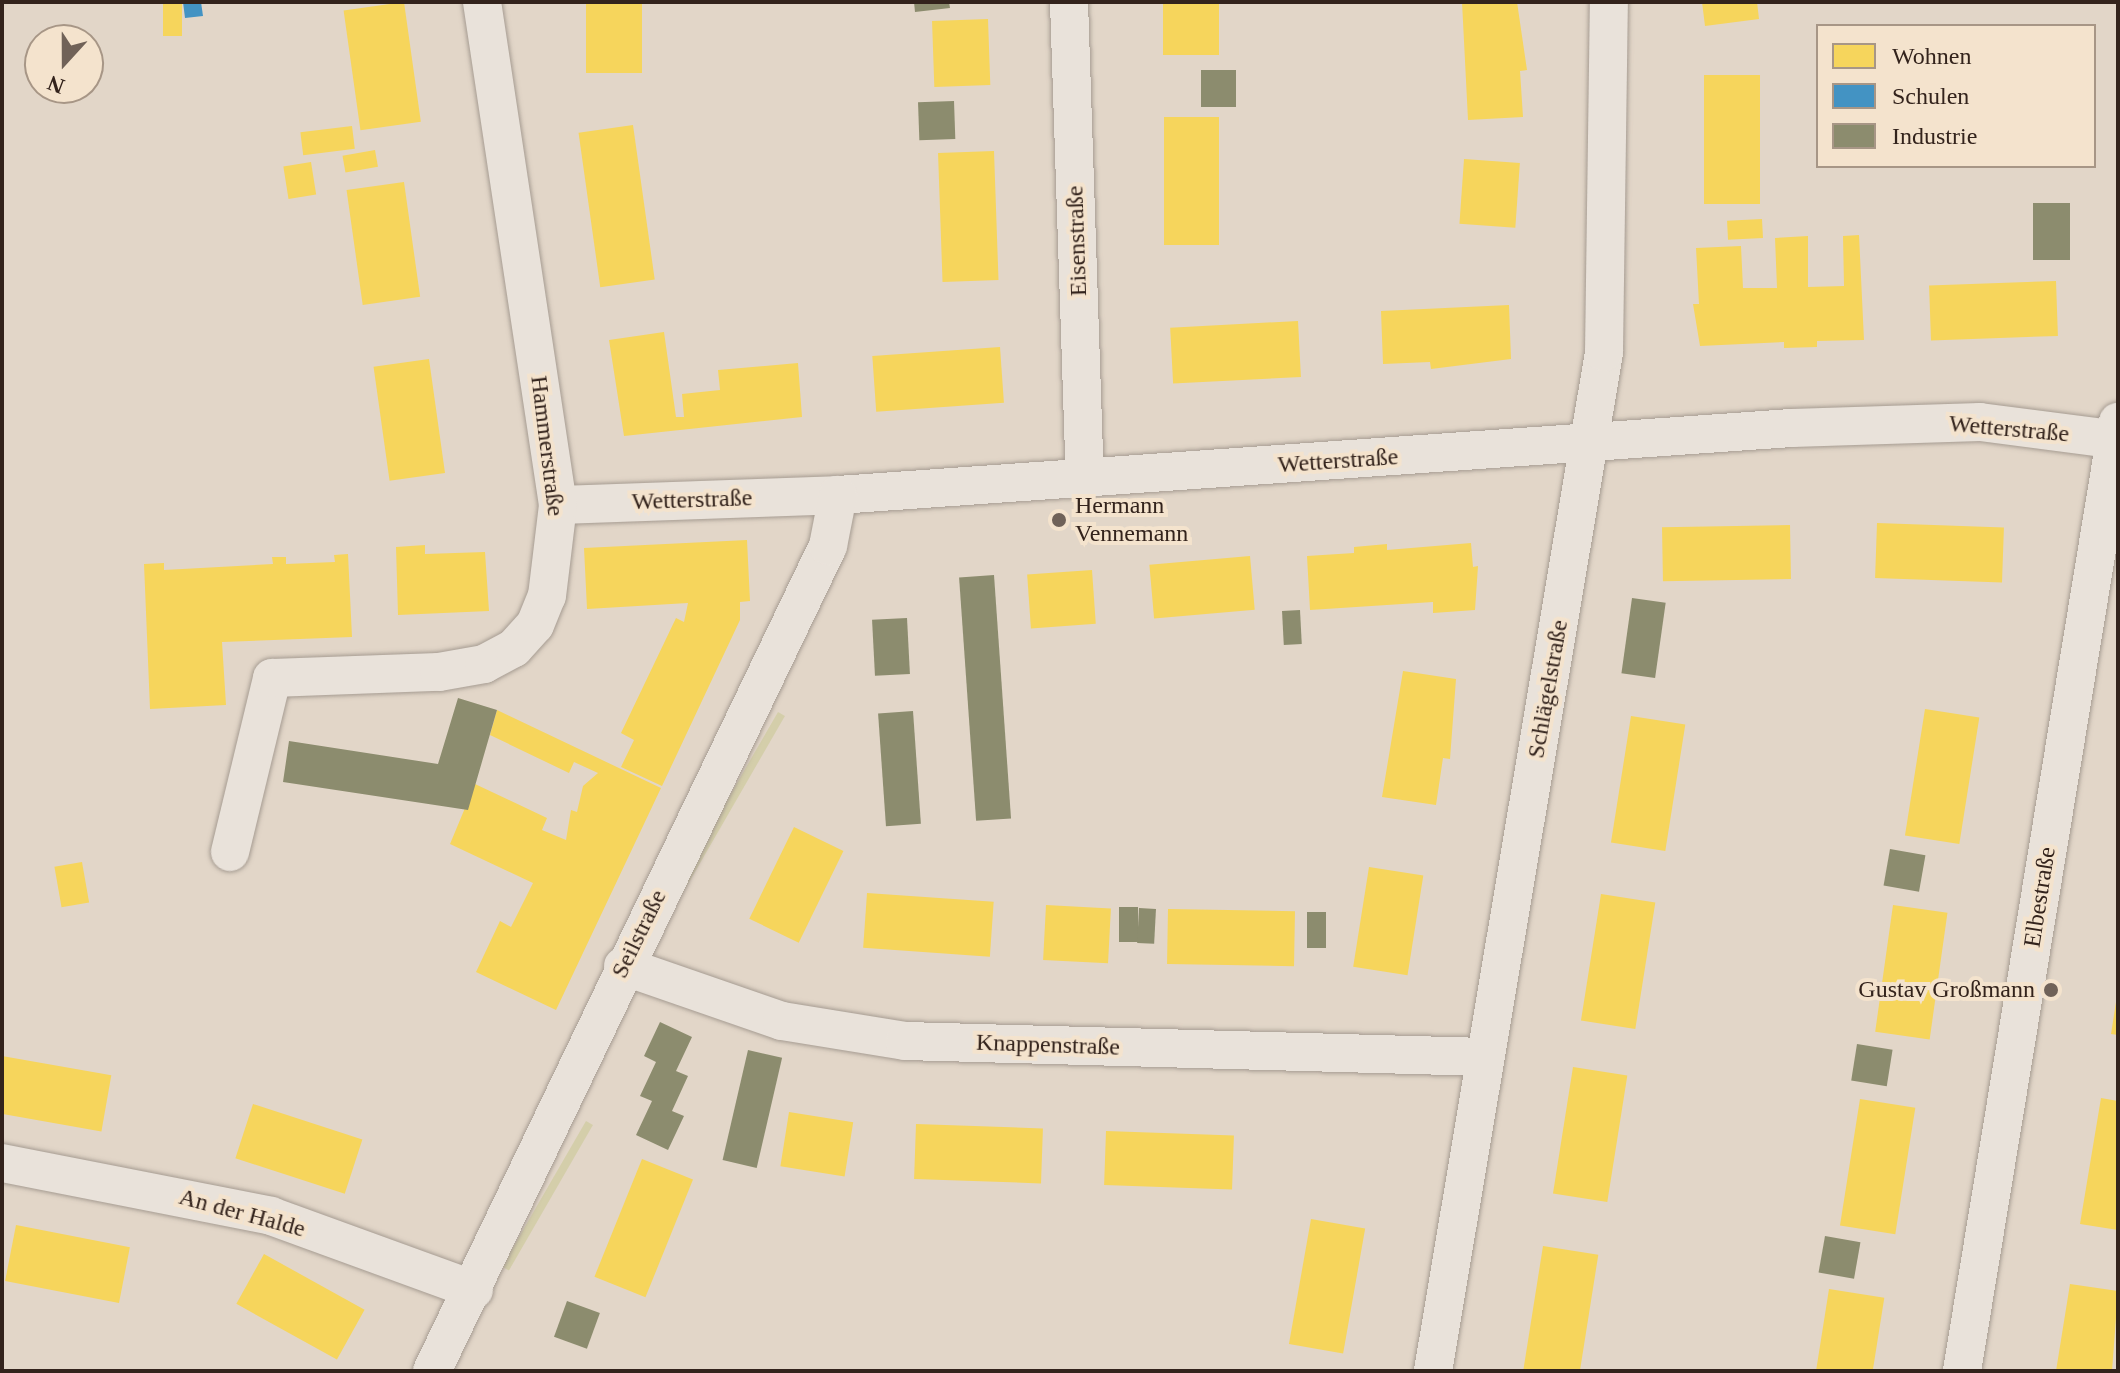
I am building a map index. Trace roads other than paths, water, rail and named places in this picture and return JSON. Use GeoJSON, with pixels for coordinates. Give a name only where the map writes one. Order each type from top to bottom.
{"type":"FeatureCollection","features":[{"type":"Feature","properties":{"kind":"street","name":"Hammerstraße"},"geometry":{"type":"LineString","coordinates":[[230,852],[272,678],[439,672],[484,664],[514,648],[535,625],[547,596],[558,505],[482,2]]}},
{"type":"Feature","properties":{"kind":"street","name":"Eisenstraße"},"geometry":{"type":"LineString","coordinates":[[1069,2],[1085,479]]}},
{"type":"Feature","properties":{"kind":"street","name":"Schlägelstraße"},"geometry":{"type":"LineString","coordinates":[[1433,1371],[1604,352],[1609,2]]}},
{"type":"Feature","properties":{"kind":"street","name":"Wetterstraße"},"geometry":{"type":"LineString","coordinates":[[558,505],[838,495],[1792,428],[1980,422],[2117,434]]}},
{"type":"Feature","properties":{"kind":"street","name":"Elbestraße"},"geometry":{"type":"LineString","coordinates":[[1962,1371],[2117,434]]}},
{"type":"Feature","properties":{"kind":"street","name":"Seilstraße"},"geometry":{"type":"LineString","coordinates":[[432,1371],[474,1290],[623,966],[828,546],[838,495]]}},
{"type":"Feature","properties":{"kind":"street","name":"Knappenstraße"},"geometry":{"type":"LineString","coordinates":[[623,966],[782,1021],[905,1041],[1484,1057]]}},
{"type":"Feature","properties":{"kind":"street","name":"An der Halde"},"geometry":{"type":"LineString","coordinates":[[2,1163],[271,1216],[474,1290]]}},
{"type":"Feature","properties":{"kind":"place","name":"Hermann Vennemann"},"geometry":{"type":"Point","coordinates":[1059,520]}},
{"type":"Feature","properties":{"kind":"place","name":"Gustav Großmann"},"geometry":{"type":"Point","coordinates":[2051,990]}}]}
